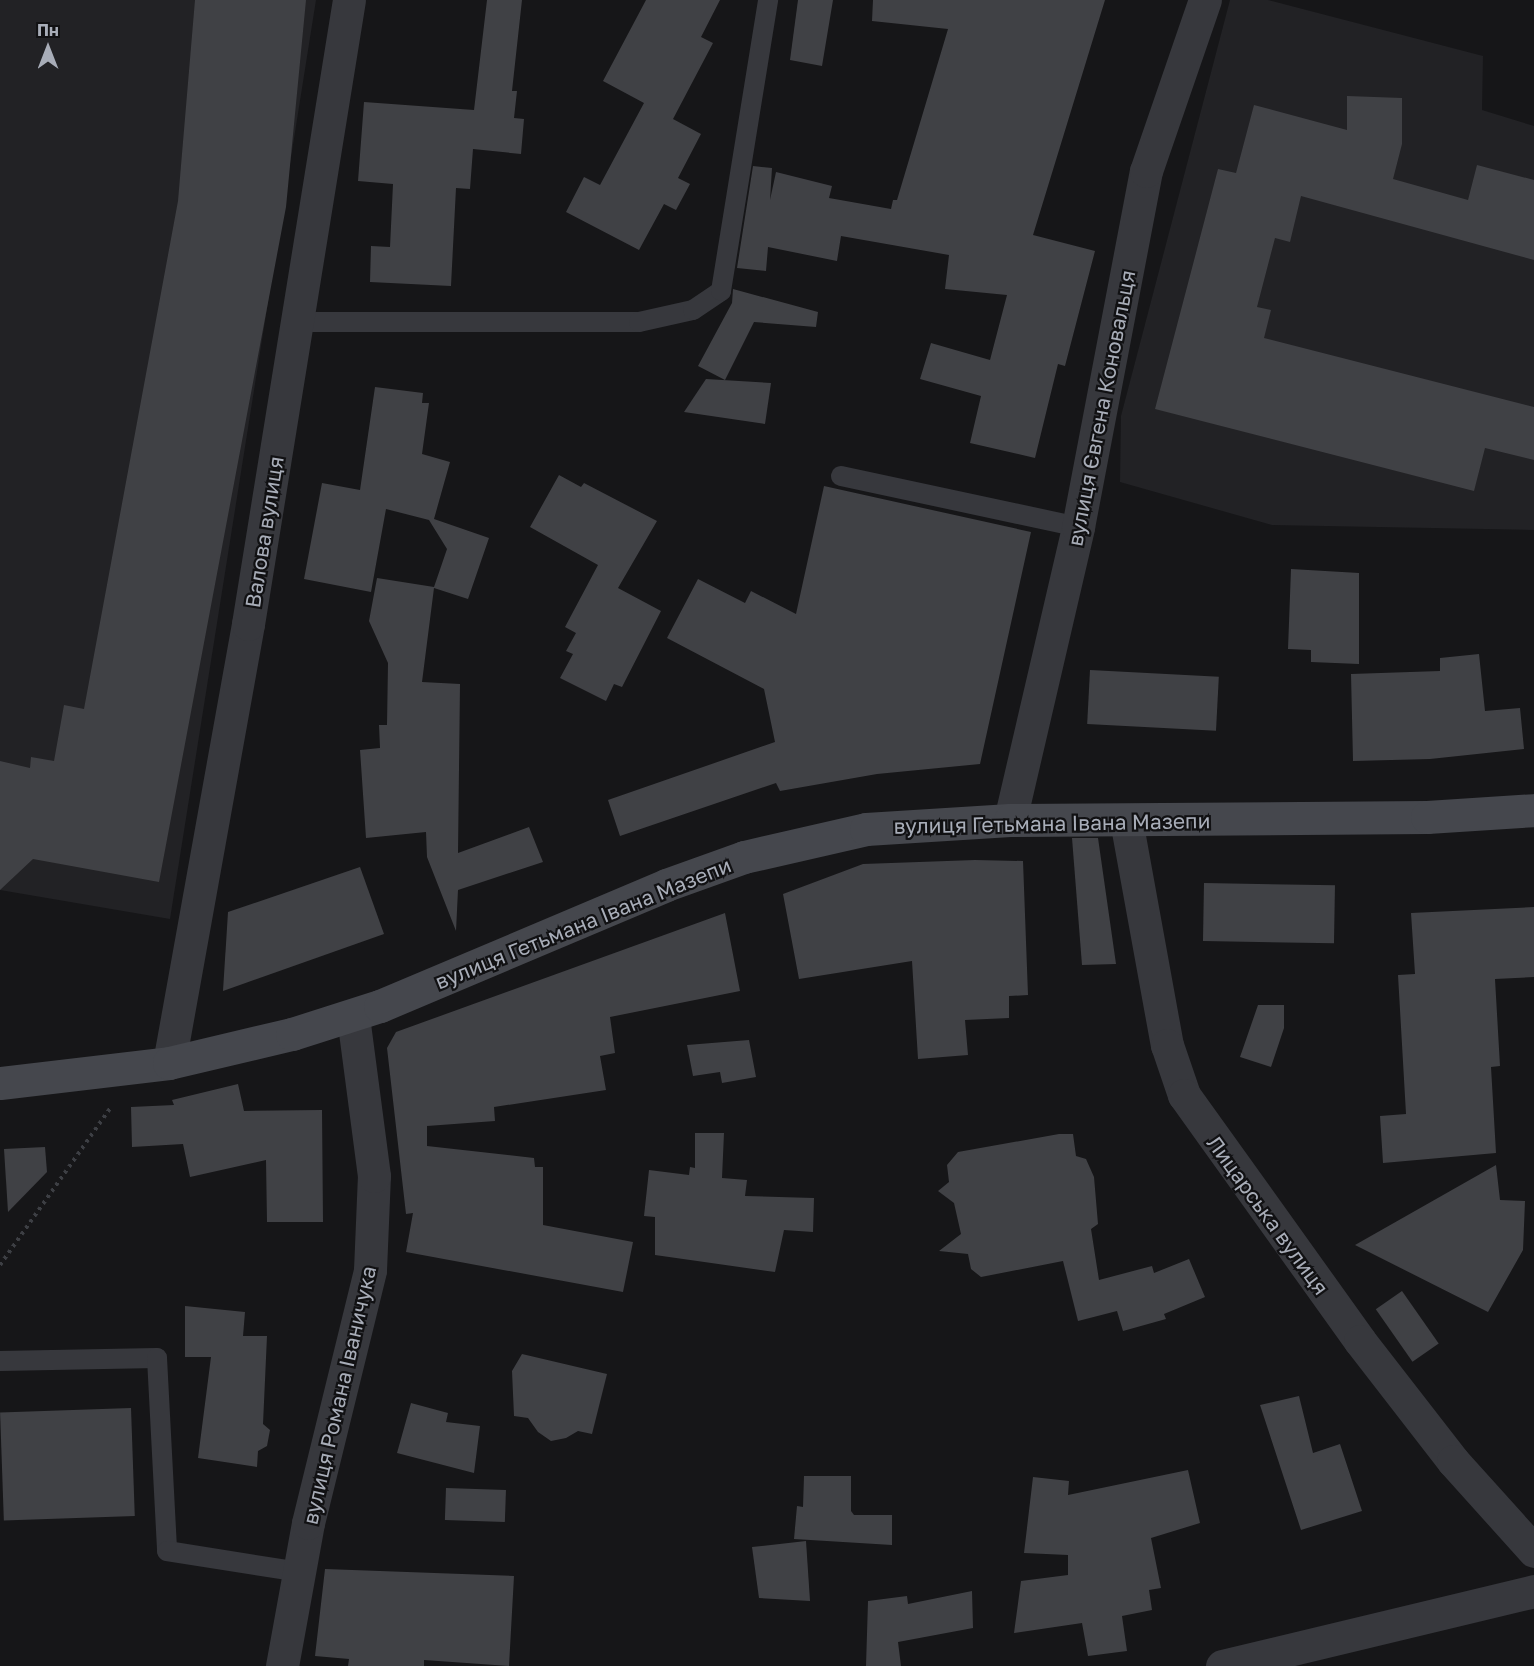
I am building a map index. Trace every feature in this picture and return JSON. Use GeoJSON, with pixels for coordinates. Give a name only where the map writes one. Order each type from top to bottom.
{"type":"FeatureCollection","features":[{"type":"Feature","properties":{"kind":"main road","name":"вулиця Гетьмана Івана Мазепи"},"geometry":{"type":"LineString","coordinates":[[0,1083],[169,1063],[353,1016],[666,885],[744,857],[866,829],[1010,820],[1427,817],[1534,810]]}},
{"type":"Feature","properties":{"kind":"street","name":"Валова вулиця"},"geometry":{"type":"LineString","coordinates":[[169,1063],[298,322],[349,0]]}},
{"type":"Feature","properties":{"kind":"street","name":"вулиця Євгена Коновальця"},"geometry":{"type":"LineString","coordinates":[[1010,820],[1078,527],[1146,171],[1205,0]]}},
{"type":"Feature","properties":{"kind":"street","name":"Лицарська вулиця"},"geometry":{"type":"LineString","coordinates":[[1126,820],[1165,1034],[1184,1095],[1360,1341],[1453,1461],[1534,1551]]}},
{"type":"Feature","properties":{"kind":"street","name":"вулиця Романа Іваничука"},"geometry":{"type":"LineString","coordinates":[[282,1666],[299,1572],[370,1270],[374,1176],[353,1016]]}},
{"type":"Feature","properties":{"kind":"street"},"geometry":{"type":"LineString","coordinates":[[1222,1666],[1534,1591]]}},
{"type":"Feature","properties":{"kind":"lane"},"geometry":{"type":"LineString","coordinates":[[298,322],[639,322],[693,310],[721,291],[768,0]]}},
{"type":"Feature","properties":{"kind":"lane"},"geometry":{"type":"LineString","coordinates":[[841,476],[1078,527]]}},
{"type":"Feature","properties":{"kind":"lane"},"geometry":{"type":"LineString","coordinates":[[0,1361],[157,1358],[167,1551],[299,1572]]}},
{"type":"Feature","properties":{"kind":"path"},"geometry":{"type":"LineString","coordinates":[[0,1265],[111,1107]]}},
{"type":"Feature","properties":{"kind":"shaded area"},"geometry":{"type":"Polygon","coordinates":[[[0,0],[316,0],[170,919],[0,890],[0,0]]]}},
{"type":"Feature","properties":{"kind":"shaded area"},"geometry":{"type":"Polygon","coordinates":[[[1230,0],[1268,0],[1483,56],[1482,110],[1534,126],[1534,530],[1272,525],[1120,482],[1121,416],[1230,0]]]}},
{"type":"Feature","properties":{"kind":"building"},"geometry":{"type":"Polygon","coordinates":[[[195,0],[306,0],[286,207],[159,882],[33,859],[0,890],[0,761],[30,768],[31,757],[54,761],[64,705],[84,709],[178,201],[195,0]]]}},
{"type":"Feature","properties":{"kind":"building"},"geometry":{"type":"Polygon","coordinates":[[[487,0],[522,0],[512,91],[517,91],[514,118],[524,119],[521,154],[473,149],[470,189],[456,188],[451,286],[370,282],[371,246],[390,247],[393,184],[358,181],[364,102],[474,110],[487,0]]]}},
{"type":"Feature","properties":{"kind":"building"},"geometry":{"type":"Polygon","coordinates":[[[646,0],[720,0],[701,37],[713,43],[673,119],[701,134],[678,178],[690,184],[676,210],[664,204],[639,250],[566,212],[584,177],[600,185],[644,103],[603,81],[646,0]]]}},
{"type":"Feature","properties":{"kind":"building"},"geometry":{"type":"Polygon","coordinates":[[[798,0],[833,0],[822,66],[790,60],[798,0]]]}},
{"type":"Feature","properties":{"kind":"building"},"geometry":{"type":"Polygon","coordinates":[[[873,0],[1105,0],[1033,235],[1095,251],[1065,366],[1058,364],[1035,458],[970,443],[981,396],[920,379],[931,343],[990,360],[1007,295],[945,289],[949,255],[841,236],[837,261],[768,247],[766,271],[737,268],[753,166],[772,168],[770,200],[776,172],[832,186],[829,198],[891,209],[893,200],[897,200],[948,29],[872,21],[873,0]]]}},
{"type":"Feature","properties":{"kind":"building"},"geometry":{"type":"Polygon","coordinates":[[[1347,96],[1402,98],[1402,144],[1393,179],[1468,200],[1477,165],[1534,180],[1534,260],[1301,196],[1290,242],[1275,238],[1257,307],[1271,310],[1264,338],[1534,407],[1534,460],[1485,448],[1474,491],[1155,409],[1218,169],[1236,173],[1254,105],[1347,130],[1347,96]]]}},
{"type":"Feature","properties":{"kind":"building"},"geometry":{"type":"Polygon","coordinates":[[[733,289],[818,312],[816,327],[754,322],[725,380],[698,366],[732,303],[733,289]]]}},
{"type":"Feature","properties":{"kind":"building"},"geometry":{"type":"Polygon","coordinates":[[[706,379],[771,383],[765,424],[684,412],[706,379]]]}},
{"type":"Feature","properties":{"kind":"building"},"geometry":{"type":"Polygon","coordinates":[[[375,387],[423,393],[422,403],[429,403],[422,454],[450,462],[434,519],[489,538],[468,599],[434,588],[422,682],[460,684],[458,853],[529,827],[543,862],[458,890],[456,931],[427,857],[426,832],[366,838],[360,750],[380,748],[379,725],[387,725],[388,663],[369,621],[377,578],[434,587],[447,549],[429,520],[386,509],[371,592],[304,579],[322,483],[360,490],[375,387]]]}},
{"type":"Feature","properties":{"kind":"building"},"geometry":{"type":"Polygon","coordinates":[[[559,475],[581,487],[584,483],[657,521],[618,588],[661,611],[622,687],[614,684],[606,701],[560,678],[573,654],[566,651],[576,633],[565,627],[598,565],[530,527],[559,475]]]}},
{"type":"Feature","properties":{"kind":"building"},"geometry":{"type":"Polygon","coordinates":[[[824,486],[1031,532],[980,764],[877,774],[780,791],[776,783],[620,836],[608,800],[775,742],[764,689],[667,638],[698,579],[745,603],[751,591],[796,614],[824,486]]]}},
{"type":"Feature","properties":{"kind":"building"},"geometry":{"type":"Polygon","coordinates":[[[1291,569],[1359,573],[1359,664],[1311,662],[1311,650],[1288,649],[1291,569]]]}},
{"type":"Feature","properties":{"kind":"building"},"geometry":{"type":"Polygon","coordinates":[[[1479,654],[1485,711],[1520,708],[1524,749],[1430,759],[1353,761],[1351,674],[1440,671],[1440,658],[1479,654]]]}},
{"type":"Feature","properties":{"kind":"building"},"geometry":{"type":"Polygon","coordinates":[[[1090,670],[1219,677],[1216,731],[1087,724],[1090,670]]]}},
{"type":"Feature","properties":{"kind":"building"},"geometry":{"type":"Polygon","coordinates":[[[1072,838],[1098,838],[1116,964],[1082,965],[1072,838]]]}},
{"type":"Feature","properties":{"kind":"building"},"geometry":{"type":"Polygon","coordinates":[[[975,860],[1023,861],[1028,995],[1009,996],[1009,1018],[965,1020],[968,1055],[918,1059],[912,961],[799,979],[783,894],[863,864],[975,860]]]}},
{"type":"Feature","properties":{"kind":"building"},"geometry":{"type":"Polygon","coordinates":[[[360,867],[384,934],[223,991],[228,912],[360,867]]]}},
{"type":"Feature","properties":{"kind":"building"},"geometry":{"type":"Polygon","coordinates":[[[1204,883],[1335,885],[1334,943],[1203,941],[1204,883]]]}},
{"type":"Feature","properties":{"kind":"building"},"geometry":{"type":"Polygon","coordinates":[[[1534,907],[1534,977],[1495,979],[1500,1066],[1491,1067],[1496,1153],[1383,1163],[1380,1116],[1406,1114],[1398,975],[1415,974],[1411,913],[1534,907]]]}},
{"type":"Feature","properties":{"kind":"building"},"geometry":{"type":"Polygon","coordinates":[[[725,913],[740,991],[610,1017],[615,1053],[600,1056],[606,1090],[494,1107],[495,1121],[427,1126],[427,1146],[534,1158],[535,1167],[543,1167],[543,1225],[633,1242],[623,1292],[406,1252],[413,1213],[406,1214],[387,1048],[396,1032],[725,913]]]}},
{"type":"Feature","properties":{"kind":"building"},"geometry":{"type":"Polygon","coordinates":[[[1258,1005],[1284,1005],[1284,1028],[1271,1067],[1240,1057],[1258,1005]]]}},
{"type":"Feature","properties":{"kind":"building"},"geometry":{"type":"Polygon","coordinates":[[[749,1040],[756,1077],[722,1083],[720,1072],[693,1076],[687,1045],[749,1040]]]}},
{"type":"Feature","properties":{"kind":"building"},"geometry":{"type":"Polygon","coordinates":[[[238,1084],[244,1111],[322,1110],[323,1222],[267,1222],[266,1160],[190,1177],[183,1144],[132,1147],[131,1107],[174,1105],[172,1100],[238,1084]]]}},
{"type":"Feature","properties":{"kind":"building"},"geometry":{"type":"Polygon","coordinates":[[[695,1133],[724,1133],[722,1178],[747,1180],[745,1196],[814,1198],[813,1232],[784,1230],[775,1272],[655,1255],[655,1217],[644,1216],[649,1170],[689,1175],[690,1167],[695,1168],[695,1133]]]}},
{"type":"Feature","properties":{"kind":"building"},"geometry":{"type":"Polygon","coordinates":[[[1059,1134],[1073,1134],[1076,1156],[1086,1159],[1094,1177],[1098,1224],[1091,1229],[1099,1280],[1152,1266],[1154,1273],[1189,1259],[1205,1297],[1164,1314],[1166,1319],[1123,1331],[1117,1311],[1078,1321],[1063,1261],[981,1277],[971,1269],[968,1254],[939,1251],[961,1234],[954,1203],[938,1191],[949,1182],[947,1165],[958,1152],[1059,1134]]]}},
{"type":"Feature","properties":{"kind":"building"},"geometry":{"type":"Polygon","coordinates":[[[45,1147],[47,1172],[8,1212],[4,1149],[45,1147]]]}},
{"type":"Feature","properties":{"kind":"building"},"geometry":{"type":"Polygon","coordinates":[[[1496,1165],[1500,1200],[1525,1201],[1523,1250],[1488,1312],[1355,1245],[1496,1165]]]}},
{"type":"Feature","properties":{"kind":"building"},"geometry":{"type":"Polygon","coordinates":[[[1402,1291],[1439,1343],[1412,1362],[1376,1309],[1402,1291]]]}},
{"type":"Feature","properties":{"kind":"building"},"geometry":{"type":"Polygon","coordinates":[[[185,1306],[245,1312],[243,1336],[267,1336],[263,1424],[270,1430],[267,1446],[258,1451],[257,1467],[198,1458],[211,1357],[185,1357],[185,1306]]]}},
{"type":"Feature","properties":{"kind":"building"},"geometry":{"type":"Polygon","coordinates":[[[522,1354],[607,1374],[592,1434],[578,1431],[566,1438],[551,1441],[538,1432],[528,1418],[514,1416],[512,1371],[522,1354]]]}},
{"type":"Feature","properties":{"kind":"building"},"geometry":{"type":"Polygon","coordinates":[[[1299,1396],[1313,1453],[1340,1444],[1362,1511],[1301,1530],[1260,1405],[1299,1396]]]}},
{"type":"Feature","properties":{"kind":"building"},"geometry":{"type":"Polygon","coordinates":[[[411,1403],[448,1413],[446,1422],[480,1426],[474,1473],[397,1453],[411,1403]]]}},
{"type":"Feature","properties":{"kind":"building"},"geometry":{"type":"Polygon","coordinates":[[[131,1408],[135,1516],[4,1521],[0,1413],[131,1408]]]}},
{"type":"Feature","properties":{"kind":"building"},"geometry":{"type":"Polygon","coordinates":[[[1188,1470],[1200,1523],[1151,1538],[1161,1588],[1149,1590],[1152,1610],[1122,1616],[1127,1651],[1088,1656],[1082,1623],[1014,1633],[1021,1581],[1068,1575],[1068,1555],[1024,1553],[1033,1477],[1069,1481],[1068,1495],[1188,1470]]]}},
{"type":"Feature","properties":{"kind":"building"},"geometry":{"type":"Polygon","coordinates":[[[804,1476],[851,1476],[851,1511],[854,1515],[892,1515],[892,1545],[794,1539],[797,1506],[803,1507],[804,1476]]]}},
{"type":"Feature","properties":{"kind":"building"},"geometry":{"type":"Polygon","coordinates":[[[446,1488],[506,1490],[505,1522],[445,1520],[446,1488]]]}},
{"type":"Feature","properties":{"kind":"building"},"geometry":{"type":"Polygon","coordinates":[[[806,1541],[810,1601],[759,1598],[752,1547],[806,1541]]]}},
{"type":"Feature","properties":{"kind":"building"},"geometry":{"type":"Polygon","coordinates":[[[325,1569],[514,1576],[509,1666],[424,1660],[424,1666],[348,1666],[349,1659],[315,1656],[325,1569]]]}},
{"type":"Feature","properties":{"kind":"building"},"geometry":{"type":"Polygon","coordinates":[[[972,1591],[973,1628],[898,1642],[901,1666],[866,1666],[868,1601],[907,1596],[908,1604],[972,1591]]]}}]}
